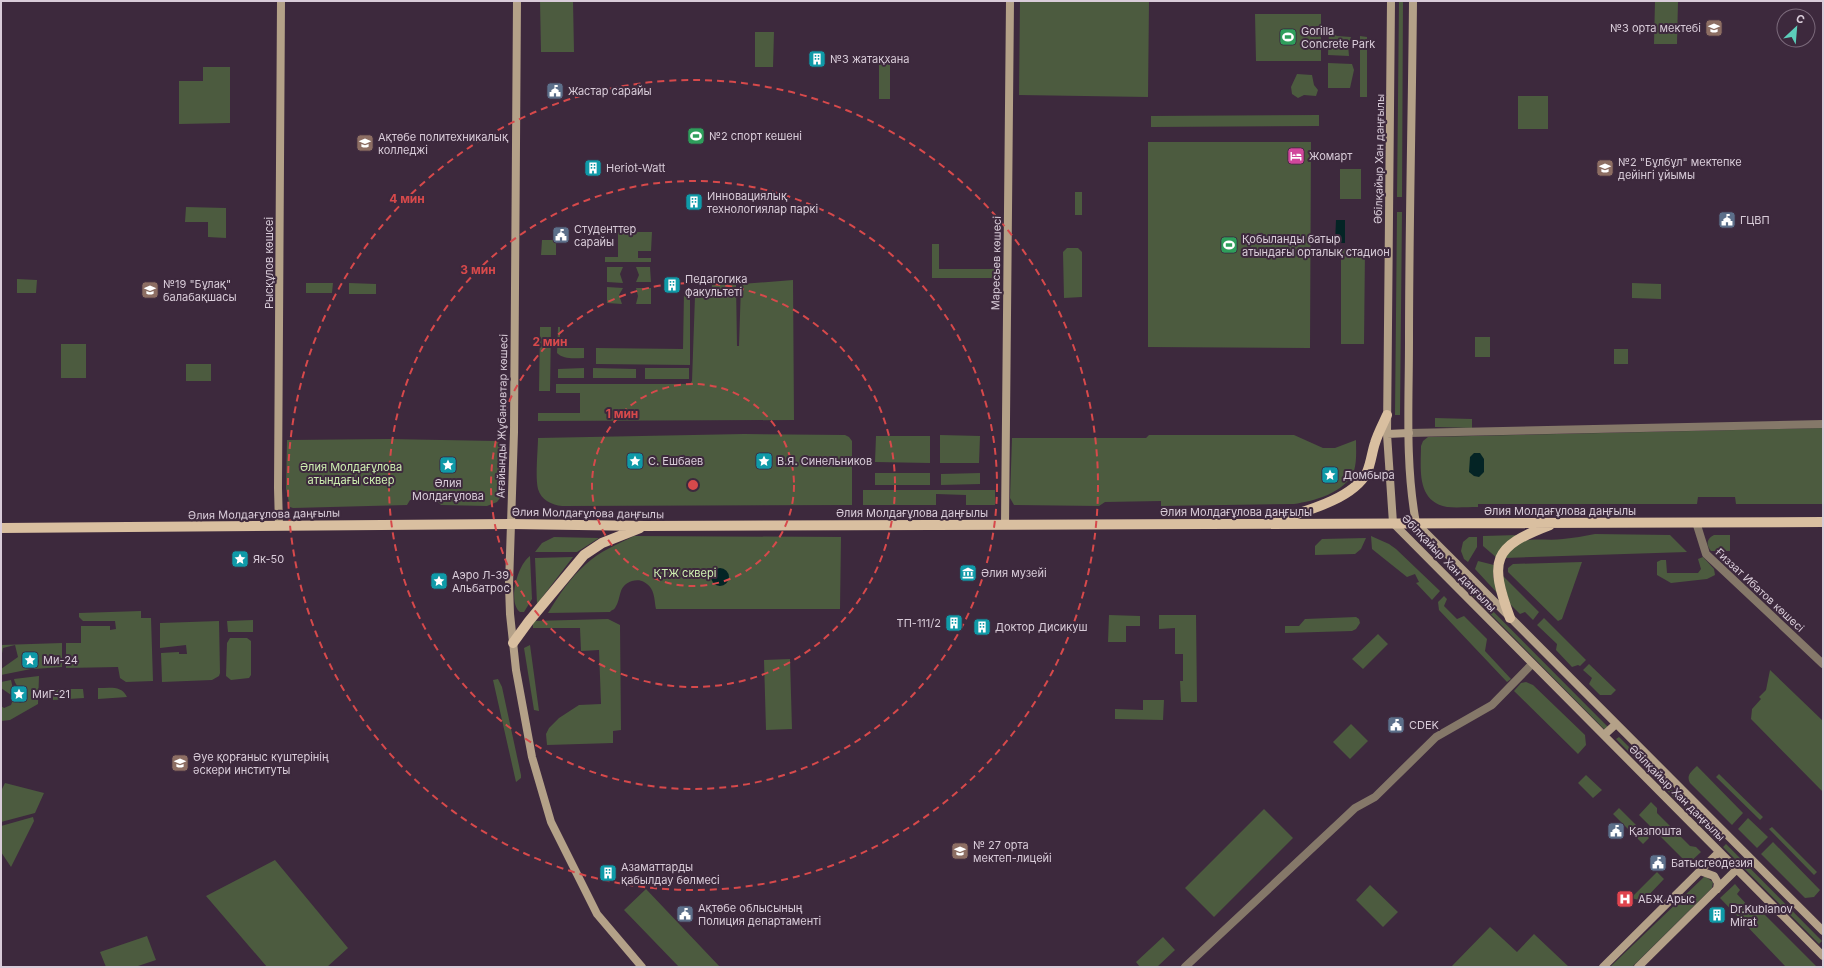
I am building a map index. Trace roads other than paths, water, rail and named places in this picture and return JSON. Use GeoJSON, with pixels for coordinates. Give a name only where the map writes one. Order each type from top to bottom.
{"type":"FeatureCollection","features":[{"type":"Feature","properties":{"kind":"main road"},"geometry":{"type":"LineString","coordinates":[[1265,524],[1306,511],[1336,498],[1357,486],[1366,472],[1375,442],[1387,415]]}},
{"type":"Feature","properties":{"kind":"main road"},"geometry":{"type":"LineString","coordinates":[[1510,618],[1498,582],[1497,574],[1499,561],[1511,544],[1521,536],[1557,522]]}},
{"type":"Feature","properties":{"kind":"main road","name":"Әлия Молдағұлова даңғылы"},"geometry":{"type":"LineString","coordinates":[[1,528],[511,524],[645,526],[1823,522]]}},
{"type":"Feature","properties":{"kind":"main road"},"geometry":{"type":"LineString","coordinates":[[513,643],[529,621],[584,554],[602,543],[645,526]]}},
{"type":"Feature","properties":{"kind":"street","name":"Рысқұлов көшсеі"},"geometry":{"type":"LineString","coordinates":[[279,525],[281,1]]}},
{"type":"Feature","properties":{"kind":"street","name":"Ағайынды Жұбановтар көшесі"},"geometry":{"type":"LineString","coordinates":[[517,1],[514,424],[509,585],[516,670],[532,757],[551,822],[577,877],[597,914],[642,967]]}},
{"type":"Feature","properties":{"kind":"street","name":"Маресьев көшесі"},"geometry":{"type":"LineString","coordinates":[[1005,525],[1010,1]]}},
{"type":"Feature","properties":{"kind":"street","name":"Әбілқайыр Хан даңғылы"},"geometry":{"type":"LineString","coordinates":[[1391,1],[1387,434],[1393,523],[1823,956]]}},
{"type":"Feature","properties":{"kind":"street","name":"Әбілқайыр Хан даңғылы"},"geometry":{"type":"LineString","coordinates":[[1413,1],[1409,290],[1409,433],[1411,492],[1416,523],[1823,931]]}},
{"type":"Feature","properties":{"kind":"street"},"geometry":{"type":"LineString","coordinates":[[1387,434],[1823,424]]}},
{"type":"Feature","properties":{"kind":"street","name":"Ғиззат Ибатов көшесі"},"geometry":{"type":"LineString","coordinates":[[1696,522],[1706,554],[1823,664]]}},
{"type":"Feature","properties":{"kind":"street"},"geometry":{"type":"LineString","coordinates":[[1185,967],[1355,808],[1375,798],[1436,737],[1492,705],[1532,664]]}},
{"type":"Feature","properties":{"kind":"street"},"geometry":{"type":"LineString","coordinates":[[1604,735],[1616,724]]}},
{"type":"Feature","properties":{"kind":"street"},"geometry":{"type":"LineString","coordinates":[[1603,967],[1719,852]]}},
{"type":"Feature","properties":{"kind":"street"},"geometry":{"type":"LineString","coordinates":[[1638,967],[1737,869]]}},
{"type":"Feature","properties":{"kind":"street"},"geometry":{"type":"LineString","coordinates":[[1700,871],[1714,876],[1718,883],[1717,889]]}},
{"type":"Feature","properties":{"kind":"place","name":"№3 орта мектебі"},"geometry":{"type":"Point","coordinates":[1714,28]}},
{"type":"Feature","properties":{"kind":"place","name":"Gorilla Concrete Park"},"geometry":{"type":"Point","coordinates":[1288,37]}},
{"type":"Feature","properties":{"kind":"place","name":"№3 жатақхана"},"geometry":{"type":"Point","coordinates":[817,59]}},
{"type":"Feature","properties":{"kind":"place","name":"Жастар сарайы"},"geometry":{"type":"Point","coordinates":[555,91]}},
{"type":"Feature","properties":{"kind":"place","name":"№2 спорт кешені"},"geometry":{"type":"Point","coordinates":[696,136]}},
{"type":"Feature","properties":{"kind":"place","name":"Ақтөбе политехникалық колледжі"},"geometry":{"type":"Point","coordinates":[365,143]}},
{"type":"Feature","properties":{"kind":"place","name":"Жомарт"},"geometry":{"type":"Point","coordinates":[1296,156]}},
{"type":"Feature","properties":{"kind":"place","name":"Heriot-Watt"},"geometry":{"type":"Point","coordinates":[593,168]}},
{"type":"Feature","properties":{"kind":"place","name":"№2 \"Бұлбұл\" мектепке дейінгі ұйымы"},"geometry":{"type":"Point","coordinates":[1605,168]}},
{"type":"Feature","properties":{"kind":"place","name":"Инновациялық технологиялар паркі"},"geometry":{"type":"Point","coordinates":[694,202]}},
{"type":"Feature","properties":{"kind":"place","name":"ГЦВП"},"geometry":{"type":"Point","coordinates":[1727,220]}},
{"type":"Feature","properties":{"kind":"place","name":"Студенттер сарайы"},"geometry":{"type":"Point","coordinates":[561,235]}},
{"type":"Feature","properties":{"kind":"place","name":"Қобыланды батыр атындағы орталық стадион"},"geometry":{"type":"Point","coordinates":[1229,245]}},
{"type":"Feature","properties":{"kind":"place","name":"Педагогика факультеті"},"geometry":{"type":"Point","coordinates":[672,285]}},
{"type":"Feature","properties":{"kind":"place","name":"№19 \"Бұлақ\" балабақшасы"},"geometry":{"type":"Point","coordinates":[150,290]}},
{"type":"Feature","properties":{"kind":"place","name":"С. Ешбаев"},"geometry":{"type":"Point","coordinates":[635,461]}},
{"type":"Feature","properties":{"kind":"place","name":"В.Я. Синельников"},"geometry":{"type":"Point","coordinates":[764,461]}},
{"type":"Feature","properties":{"kind":"place","name":"Әлия Молдағұлова"},"geometry":{"type":"Point","coordinates":[448,465]}},
{"type":"Feature","properties":{"kind":"place","name":"Домбыра"},"geometry":{"type":"Point","coordinates":[1330,475]}},
{"type":"Feature","properties":{"kind":"place","name":"Як-50"},"geometry":{"type":"Point","coordinates":[240,559]}},
{"type":"Feature","properties":{"kind":"place","name":"Әлия музейі"},"geometry":{"type":"Point","coordinates":[968,573]}},
{"type":"Feature","properties":{"kind":"place","name":"Аэро Л-39 Альбатрос"},"geometry":{"type":"Point","coordinates":[439,581]}},
{"type":"Feature","properties":{"kind":"place","name":"ТП-111/2"},"geometry":{"type":"Point","coordinates":[954,623]}},
{"type":"Feature","properties":{"kind":"place","name":"Доктор Дисикуш"},"geometry":{"type":"Point","coordinates":[982,627]}},
{"type":"Feature","properties":{"kind":"place","name":"Ми-24"},"geometry":{"type":"Point","coordinates":[30,660]}},
{"type":"Feature","properties":{"kind":"place","name":"МиГ-21"},"geometry":{"type":"Point","coordinates":[19,694]}},
{"type":"Feature","properties":{"kind":"place","name":"CDEK"},"geometry":{"type":"Point","coordinates":[1396,725]}},
{"type":"Feature","properties":{"kind":"place","name":"Әуе қорғаныс күштерінің әскери институты"},"geometry":{"type":"Point","coordinates":[180,763]}},
{"type":"Feature","properties":{"kind":"place","name":"Қазпошта"},"geometry":{"type":"Point","coordinates":[1616,831]}},
{"type":"Feature","properties":{"kind":"place","name":"№ 27 орта мектеп-лицейі"},"geometry":{"type":"Point","coordinates":[960,851]}},
{"type":"Feature","properties":{"kind":"place","name":"Батысгеодезия"},"geometry":{"type":"Point","coordinates":[1658,863]}},
{"type":"Feature","properties":{"kind":"place","name":"Азаматтарды қабылдау бөлмесі"},"geometry":{"type":"Point","coordinates":[608,873]}},
{"type":"Feature","properties":{"kind":"place","name":"АБЖ Арыс"},"geometry":{"type":"Point","coordinates":[1625,899]}},
{"type":"Feature","properties":{"kind":"place","name":"Ақтөбе облысының Полиция департаменті"},"geometry":{"type":"Point","coordinates":[685,914]}},
{"type":"Feature","properties":{"kind":"place","name":"Dr.Kublanov Mirat"},"geometry":{"type":"Point","coordinates":[1717,915]}},
{"type":"Feature","properties":{"kind":"park label","name":"Әлия Молдағұлова атындағы сквер"},"geometry":{"type":"Point","coordinates":[351,473]}},
{"type":"Feature","properties":{"kind":"park label","name":"ҚТЖ сквері"},"geometry":{"type":"Point","coordinates":[685,573]}}]}
